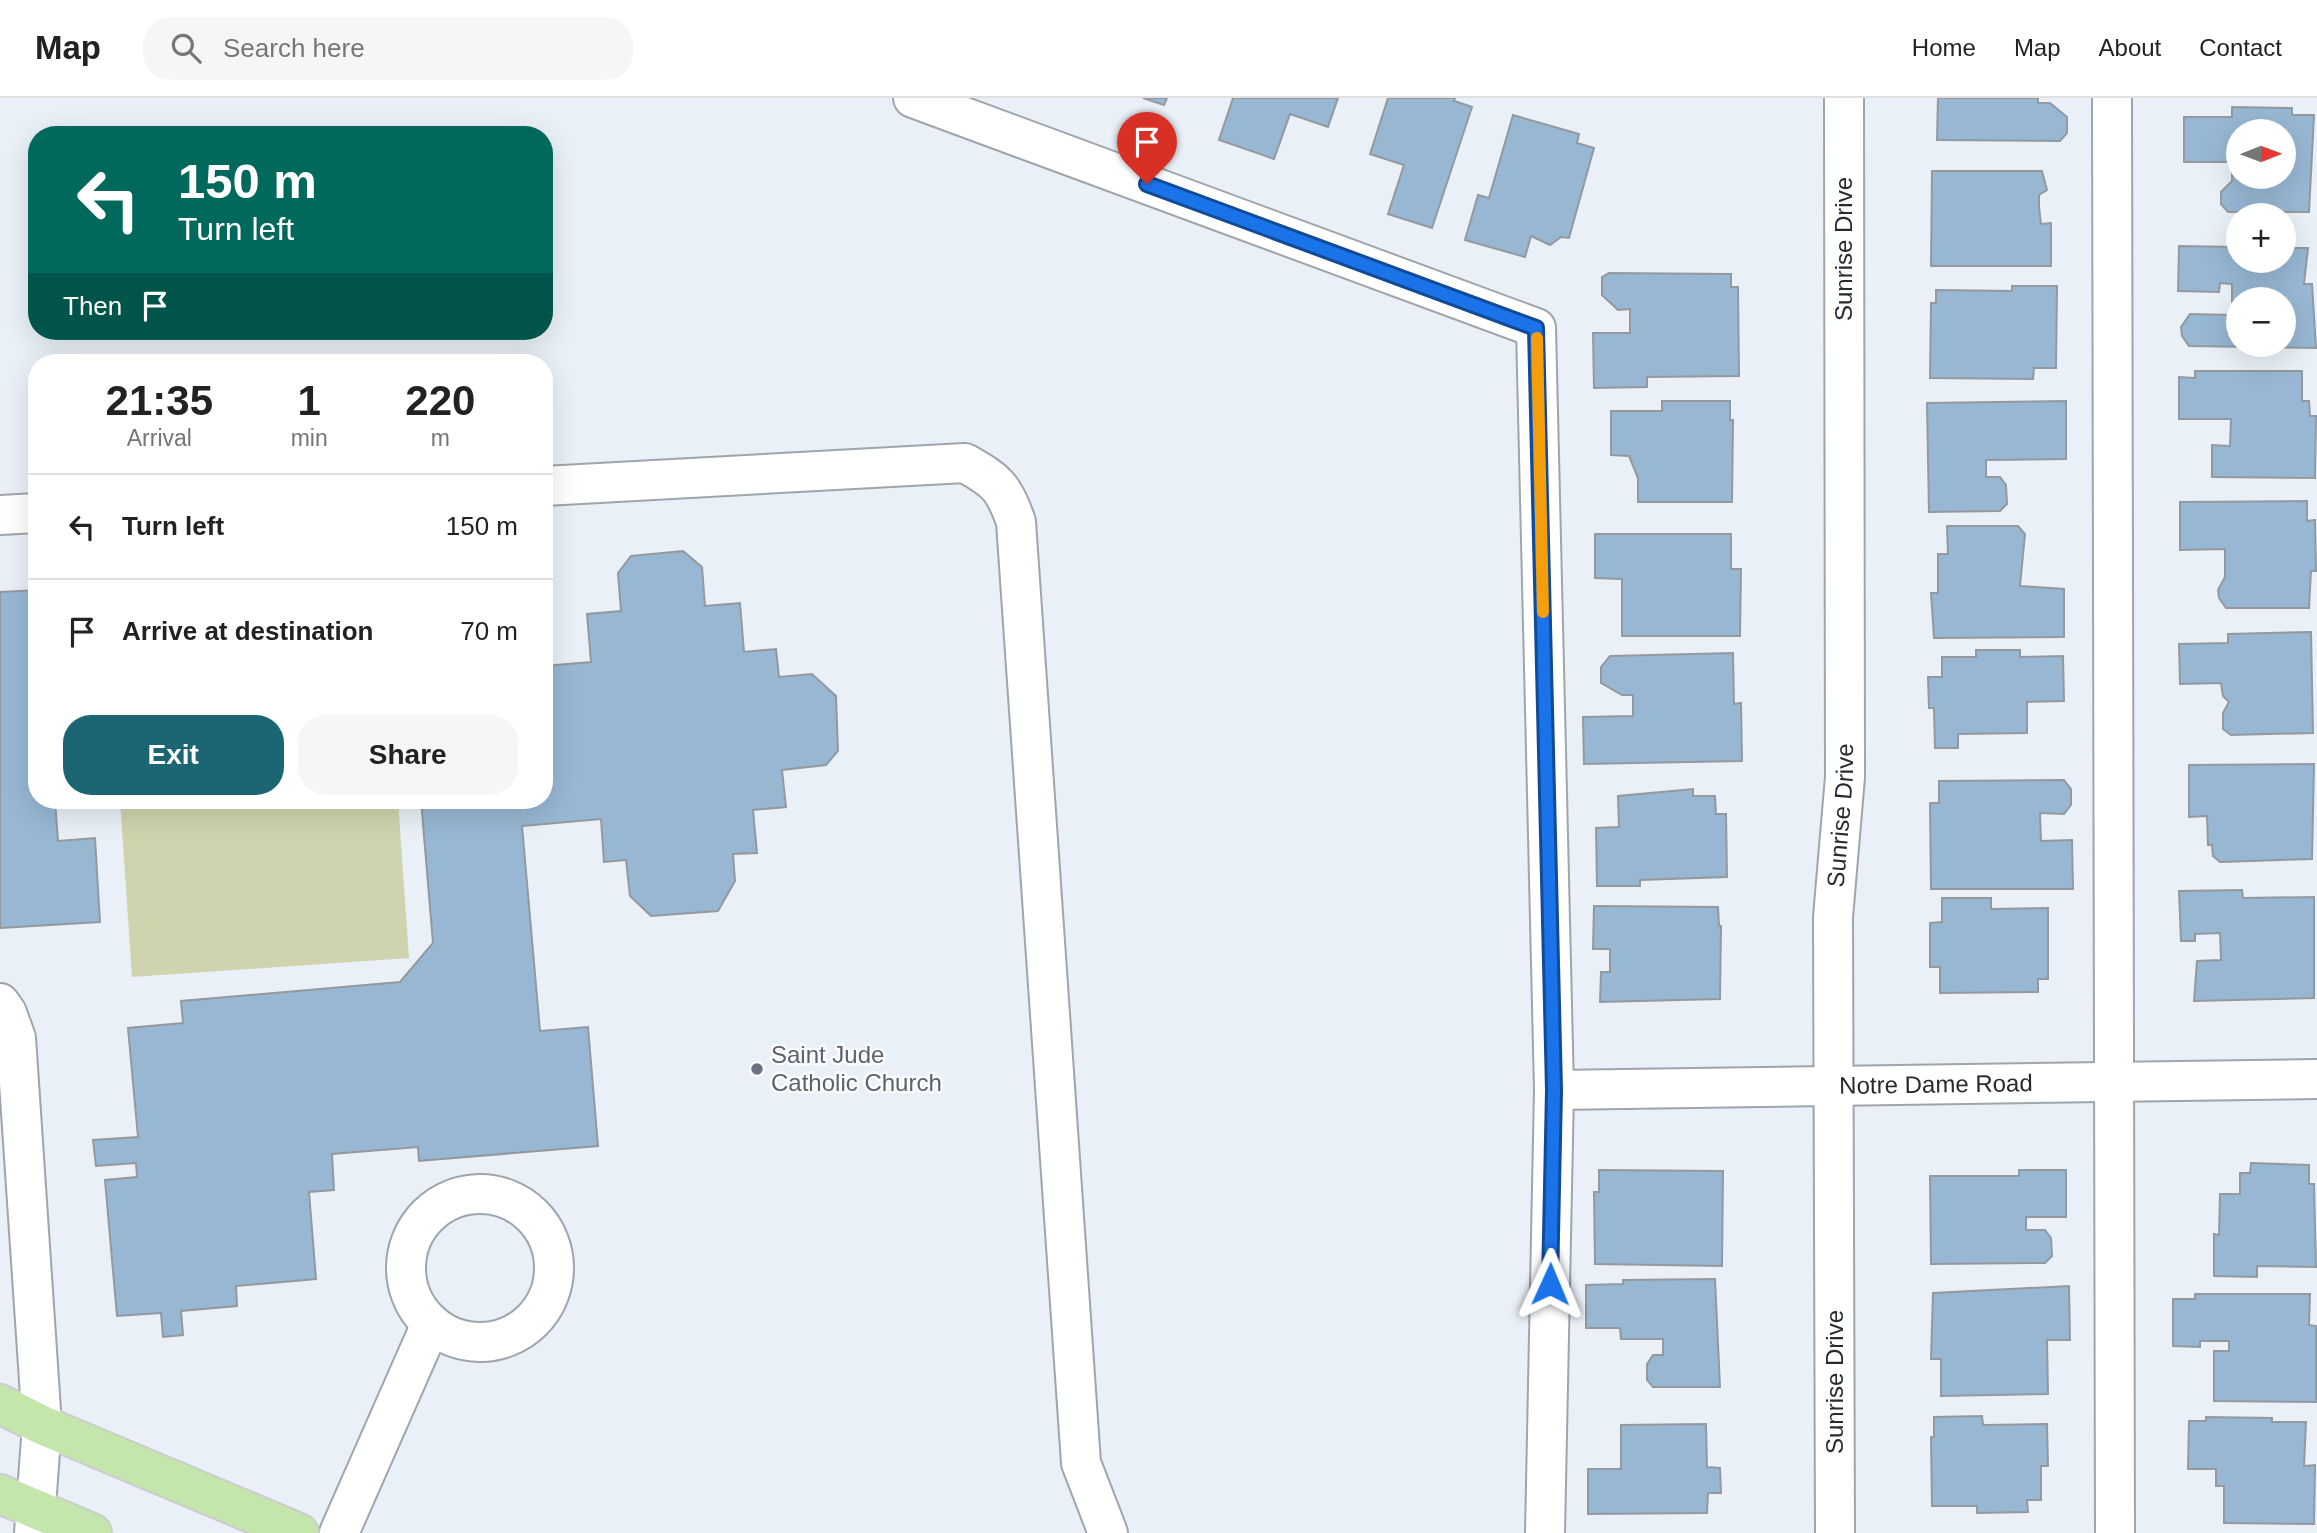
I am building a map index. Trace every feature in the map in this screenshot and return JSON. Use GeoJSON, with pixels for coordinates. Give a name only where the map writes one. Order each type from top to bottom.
{"type":"FeatureCollection","features":[{"type":"Feature","properties":{"kind":"main road"},"geometry":{"type":"LineString","coordinates":[[0,1404],[42,1425],[299,1533]]}},
{"type":"Feature","properties":{"kind":"main road"},"geometry":{"type":"LineString","coordinates":[[0,1494],[35,1521],[92,1533]]}},
{"type":"Feature","properties":{"kind":"street"},"geometry":{"type":"LineString","coordinates":[[913,98],[1536,328],[1554,1090],[1545,1533]]}},
{"type":"Feature","properties":{"kind":"street","name":"Sunrise Drive"},"geometry":{"type":"LineString","coordinates":[[1835,1533],[1833,917],[1845,777],[1844,98]]}},
{"type":"Feature","properties":{"kind":"street"},"geometry":{"type":"LineString","coordinates":[[2112,98],[2115,1533]]}},
{"type":"Feature","properties":{"kind":"street"},"geometry":{"type":"LineString","coordinates":[[553,485],[965,463],[989,476],[1007,494],[1016,522],[1081,1463],[1108,1533]]}},
{"type":"Feature","properties":{"kind":"street"},"geometry":{"type":"LineString","coordinates":[[0,515],[28,513]]}},
{"type":"Feature","properties":{"kind":"street"},"geometry":{"type":"LineString","coordinates":[[0,1003],[8,1013],[16,1038],[42,1425],[35,1521]]}},
{"type":"Feature","properties":{"kind":"street","name":"Notre Dame Road"},"geometry":{"type":"LineString","coordinates":[[1554,1090],[2317,1079]]}},
{"type":"Feature","properties":{"kind":"street"},"geometry":{"type":"LineString","coordinates":[[339,1533],[431,1324]]}},
{"type":"Feature","properties":{"kind":"green space"},"geometry":{"type":"Polygon","coordinates":[[[121,809],[399,809],[409,958],[132,977],[121,809]]]}},
{"type":"Feature","properties":{"kind":"building"},"geometry":{"type":"Polygon","coordinates":[[[1143,98],[1167,98],[1164,105],[1143,98]]]}},
{"type":"Feature","properties":{"kind":"building"},"geometry":{"type":"Polygon","coordinates":[[[1233,98],[1338,98],[1328,127],[1290,114],[1274,159],[1219,140],[1233,98]]]}},
{"type":"Feature","properties":{"kind":"building"},"geometry":{"type":"Polygon","coordinates":[[[1388,98],[1455,98],[1454,101],[1472,107],[1432,228],[1388,214],[1404,165],[1370,154],[1388,98]]]}},
{"type":"Feature","properties":{"kind":"building"},"geometry":{"type":"Polygon","coordinates":[[[1938,98],[2038,98],[2038,103],[2050,103],[2067,117],[2067,133],[2060,141],[1937,140],[1938,98]]]}},
{"type":"Feature","properties":{"kind":"building"},"geometry":{"type":"Polygon","coordinates":[[[2232,107],[2292,108],[2292,115],[2314,115],[2309,212],[2296,212],[2296,203],[2226,203],[2226,210],[2221,204],[2221,192],[2226,187],[2296,189],[2296,119],[2226,119],[2226,162],[2184,162],[2184,117],[2232,117],[2232,107]]]}},
{"type":"Feature","properties":{"kind":"building"},"geometry":{"type":"Polygon","coordinates":[[[1513,115],[1579,134],[1577,143],[1594,148],[1569,238],[1561,237],[1550,245],[1531,236],[1525,257],[1465,240],[1478,195],[1489,198],[1513,115]]]}},
{"type":"Feature","properties":{"kind":"building"},"geometry":{"type":"Polygon","coordinates":[[[1932,171],[2042,171],[2047,190],[2039,195],[2039,207],[2041,224],[2051,223],[2051,266],[1931,266],[1932,171]]]}},
{"type":"Feature","properties":{"kind":"building"},"geometry":{"type":"Polygon","coordinates":[[[2179,246],[2226,247],[2226,273],[2296,273],[2296,248],[2308,248],[2304,284],[2312,284],[2316,348],[2296,348],[2296,287],[2232,287],[2232,284],[2220,283],[2219,292],[2178,291],[2179,246]]]}},
{"type":"Feature","properties":{"kind":"building"},"geometry":{"type":"Polygon","coordinates":[[[1609,273],[1731,274],[1731,287],[1738,287],[1739,376],[1647,377],[1647,387],[1594,388],[1593,333],[1630,333],[1630,309],[1618,310],[1602,295],[1602,277],[1609,273]]]}},
{"type":"Feature","properties":{"kind":"building"},"geometry":{"type":"Polygon","coordinates":[[[2012,286],[2057,286],[2056,368],[2034,368],[2033,379],[1930,378],[1931,303],[1936,303],[1936,290],[2012,291],[2012,286]]]}},
{"type":"Feature","properties":{"kind":"building"},"geometry":{"type":"Polygon","coordinates":[[[2190,314],[2226,315],[2226,347],[2189,346],[2182,336],[2181,327],[2190,314]]]}},
{"type":"Feature","properties":{"kind":"building"},"geometry":{"type":"Polygon","coordinates":[[[2195,371],[2302,371],[2302,401],[2309,401],[2310,416],[2316,416],[2315,478],[2212,477],[2212,445],[2230,446],[2231,419],[2179,419],[2179,377],[2195,378],[2195,371]]]}},
{"type":"Feature","properties":{"kind":"building"},"geometry":{"type":"Polygon","coordinates":[[[1662,401],[1730,401],[1730,420],[1733,420],[1732,502],[1638,502],[1638,478],[1629,456],[1611,455],[1611,411],[1662,411],[1662,401]]]}},
{"type":"Feature","properties":{"kind":"building"},"geometry":{"type":"Polygon","coordinates":[[[2066,401],[2066,459],[1986,460],[1986,477],[2000,477],[2006,485],[2007,504],[2000,511],[1929,512],[1927,403],[2066,401]]]}},
{"type":"Feature","properties":{"kind":"building"},"geometry":{"type":"Polygon","coordinates":[[[2307,501],[2307,521],[2315,520],[2316,571],[2311,571],[2309,608],[2226,608],[2219,598],[2218,590],[2225,577],[2225,549],[2180,550],[2180,502],[2307,501]]]}},
{"type":"Feature","properties":{"kind":"building"},"geometry":{"type":"Polygon","coordinates":[[[1947,526],[2018,526],[2025,534],[2020,586],[2064,589],[2064,637],[1934,638],[1931,593],[1938,593],[1938,554],[1948,554],[1947,526]]]}},
{"type":"Feature","properties":{"kind":"building"},"geometry":{"type":"Polygon","coordinates":[[[1595,534],[1731,534],[1731,569],[1741,569],[1740,636],[1622,636],[1622,579],[1595,578],[1595,534]]]}},
{"type":"Feature","properties":{"kind":"building"},"geometry":{"type":"Polygon","coordinates":[[[683,551],[702,567],[705,606],[740,603],[744,652],[776,649],[779,677],[812,674],[836,696],[838,751],[826,765],[782,770],[786,807],[753,810],[757,853],[733,854],[735,881],[718,911],[651,916],[630,896],[626,860],[604,862],[601,819],[522,826],[540,1031],[588,1027],[598,1146],[419,1161],[418,1147],[332,1154],[334,1190],[309,1192],[316,1279],[236,1286],[237,1306],[181,1311],[183,1335],[163,1337],[161,1313],[117,1316],[105,1180],[137,1177],[136,1163],[96,1166],[93,1140],[138,1137],[128,1028],[183,1023],[181,1001],[400,982],[433,943],[422,809],[553,809],[553,665],[591,662],[587,614],[621,611],[618,573],[631,556],[683,551]]]}},
{"type":"Feature","properties":{"kind":"building"},"geometry":{"type":"Polygon","coordinates":[[[28,590],[28,809],[56,809],[58,841],[95,838],[100,922],[0,928],[0,592],[28,590]]]}},
{"type":"Feature","properties":{"kind":"building"},"geometry":{"type":"Polygon","coordinates":[[[2311,632],[2313,733],[2231,735],[2223,729],[2223,713],[2229,702],[2223,696],[2221,683],[2180,684],[2179,644],[2228,643],[2228,634],[2311,632]]]}},
{"type":"Feature","properties":{"kind":"building"},"geometry":{"type":"Polygon","coordinates":[[[1976,650],[2020,650],[2020,657],[2063,656],[2064,701],[2027,702],[2027,733],[1958,734],[1958,748],[1935,748],[1934,708],[1929,708],[1928,677],[1942,677],[1942,657],[1976,657],[1976,650]]]}},
{"type":"Feature","properties":{"kind":"building"},"geometry":{"type":"Polygon","coordinates":[[[1733,653],[1734,704],[1741,703],[1742,761],[1584,764],[1583,717],[1633,716],[1633,695],[1622,695],[1601,683],[1601,667],[1610,656],[1733,653]]]}},
{"type":"Feature","properties":{"kind":"building"},"geometry":{"type":"Polygon","coordinates":[[[2314,764],[2312,859],[2220,862],[2213,856],[2212,845],[2208,845],[2207,816],[2189,817],[2189,765],[2314,764]]]}},
{"type":"Feature","properties":{"kind":"building"},"geometry":{"type":"Polygon","coordinates":[[[2064,780],[2071,789],[2071,805],[2064,814],[2040,813],[2041,841],[2072,840],[2073,889],[1931,889],[1930,803],[1939,803],[1939,781],[2064,780]]]}},
{"type":"Feature","properties":{"kind":"building"},"geometry":{"type":"Polygon","coordinates":[[[1693,789],[1693,796],[1715,796],[1716,814],[1726,814],[1727,877],[1640,880],[1640,886],[1597,886],[1596,828],[1619,827],[1618,796],[1693,789]]]}},
{"type":"Feature","properties":{"kind":"building"},"geometry":{"type":"Polygon","coordinates":[[[2242,890],[2243,898],[2314,897],[2314,998],[2194,1001],[2197,961],[2221,960],[2220,933],[2195,934],[2195,941],[2181,941],[2179,891],[2242,890]]]}},
{"type":"Feature","properties":{"kind":"building"},"geometry":{"type":"Polygon","coordinates":[[[1942,898],[1991,898],[1991,909],[2048,908],[2048,979],[2038,979],[2038,992],[1940,993],[1940,967],[1930,967],[1930,923],[1942,922],[1942,898]]]}},
{"type":"Feature","properties":{"kind":"building"},"geometry":{"type":"Polygon","coordinates":[[[1594,906],[1718,907],[1721,926],[1720,999],[1600,1002],[1601,972],[1610,972],[1610,949],[1593,949],[1594,906]]]}},
{"type":"Feature","properties":{"kind":"building"},"geometry":{"type":"Polygon","coordinates":[[[2251,1163],[2309,1165],[2309,1184],[2314,1184],[2316,1267],[2257,1266],[2257,1277],[2214,1276],[2214,1234],[2219,1235],[2220,1194],[2240,1194],[2240,1173],[2250,1173],[2251,1163]]]}},
{"type":"Feature","properties":{"kind":"building"},"geometry":{"type":"Polygon","coordinates":[[[1599,1170],[1723,1171],[1722,1266],[1595,1264],[1594,1192],[1599,1192],[1599,1170]]]}},
{"type":"Feature","properties":{"kind":"building"},"geometry":{"type":"Polygon","coordinates":[[[2019,1170],[2066,1170],[2066,1217],[2026,1217],[2026,1230],[2045,1230],[2051,1238],[2052,1256],[2045,1263],[1931,1264],[1930,1176],[2019,1176],[2019,1170]]]}},
{"type":"Feature","properties":{"kind":"building"},"geometry":{"type":"Polygon","coordinates":[[[1715,1279],[1720,1387],[1653,1387],[1647,1380],[1647,1364],[1653,1355],[1663,1355],[1663,1339],[1621,1339],[1620,1328],[1586,1328],[1586,1285],[1623,1284],[1623,1280],[1715,1279]]]}},
{"type":"Feature","properties":{"kind":"building"},"geometry":{"type":"Polygon","coordinates":[[[2069,1286],[2070,1340],[2047,1340],[2048,1394],[1941,1396],[1941,1359],[1931,1359],[1933,1293],[2069,1286]]]}},
{"type":"Feature","properties":{"kind":"building"},"geometry":{"type":"Polygon","coordinates":[[[2195,1294],[2310,1294],[2309,1325],[2316,1326],[2316,1402],[2214,1401],[2214,1351],[2229,1351],[2229,1341],[2200,1341],[2200,1347],[2173,1346],[2173,1299],[2195,1299],[2195,1294]]]}},
{"type":"Feature","properties":{"kind":"building"},"geometry":{"type":"Polygon","coordinates":[[[1982,1416],[1983,1425],[2047,1424],[2048,1466],[2041,1466],[2041,1500],[2027,1500],[2028,1512],[1977,1513],[1977,1506],[1932,1506],[1931,1437],[1934,1437],[1934,1417],[1982,1416]]]}},
{"type":"Feature","properties":{"kind":"building"},"geometry":{"type":"Polygon","coordinates":[[[2206,1417],[2272,1418],[2272,1422],[2306,1422],[2304,1466],[2315,1465],[2314,1524],[2224,1523],[2224,1486],[2216,1486],[2216,1469],[2188,1469],[2189,1421],[2206,1421],[2206,1417]]]}},
{"type":"Feature","properties":{"kind":"building"},"geometry":{"type":"Polygon","coordinates":[[[1706,1424],[1707,1467],[1720,1468],[1721,1493],[1708,1493],[1707,1513],[1588,1514],[1588,1469],[1621,1469],[1621,1425],[1706,1424]]]}},
{"type":"Feature","properties":{"kind":"slow traffic"},"geometry":{"type":"LineString","coordinates":[[1537,338],[1543,612]]}},
{"type":"Feature","properties":{"kind":"place","name":"Saint Jude Catholic Church"},"geometry":{"type":"Point","coordinates":[757,1069]}},
{"type":"Feature","properties":{"kind":"route"},"geometry":{"type":"LineString","coordinates":[[1147,184],[1536,328],[1554,1090],[1550,1284]]}}]}
